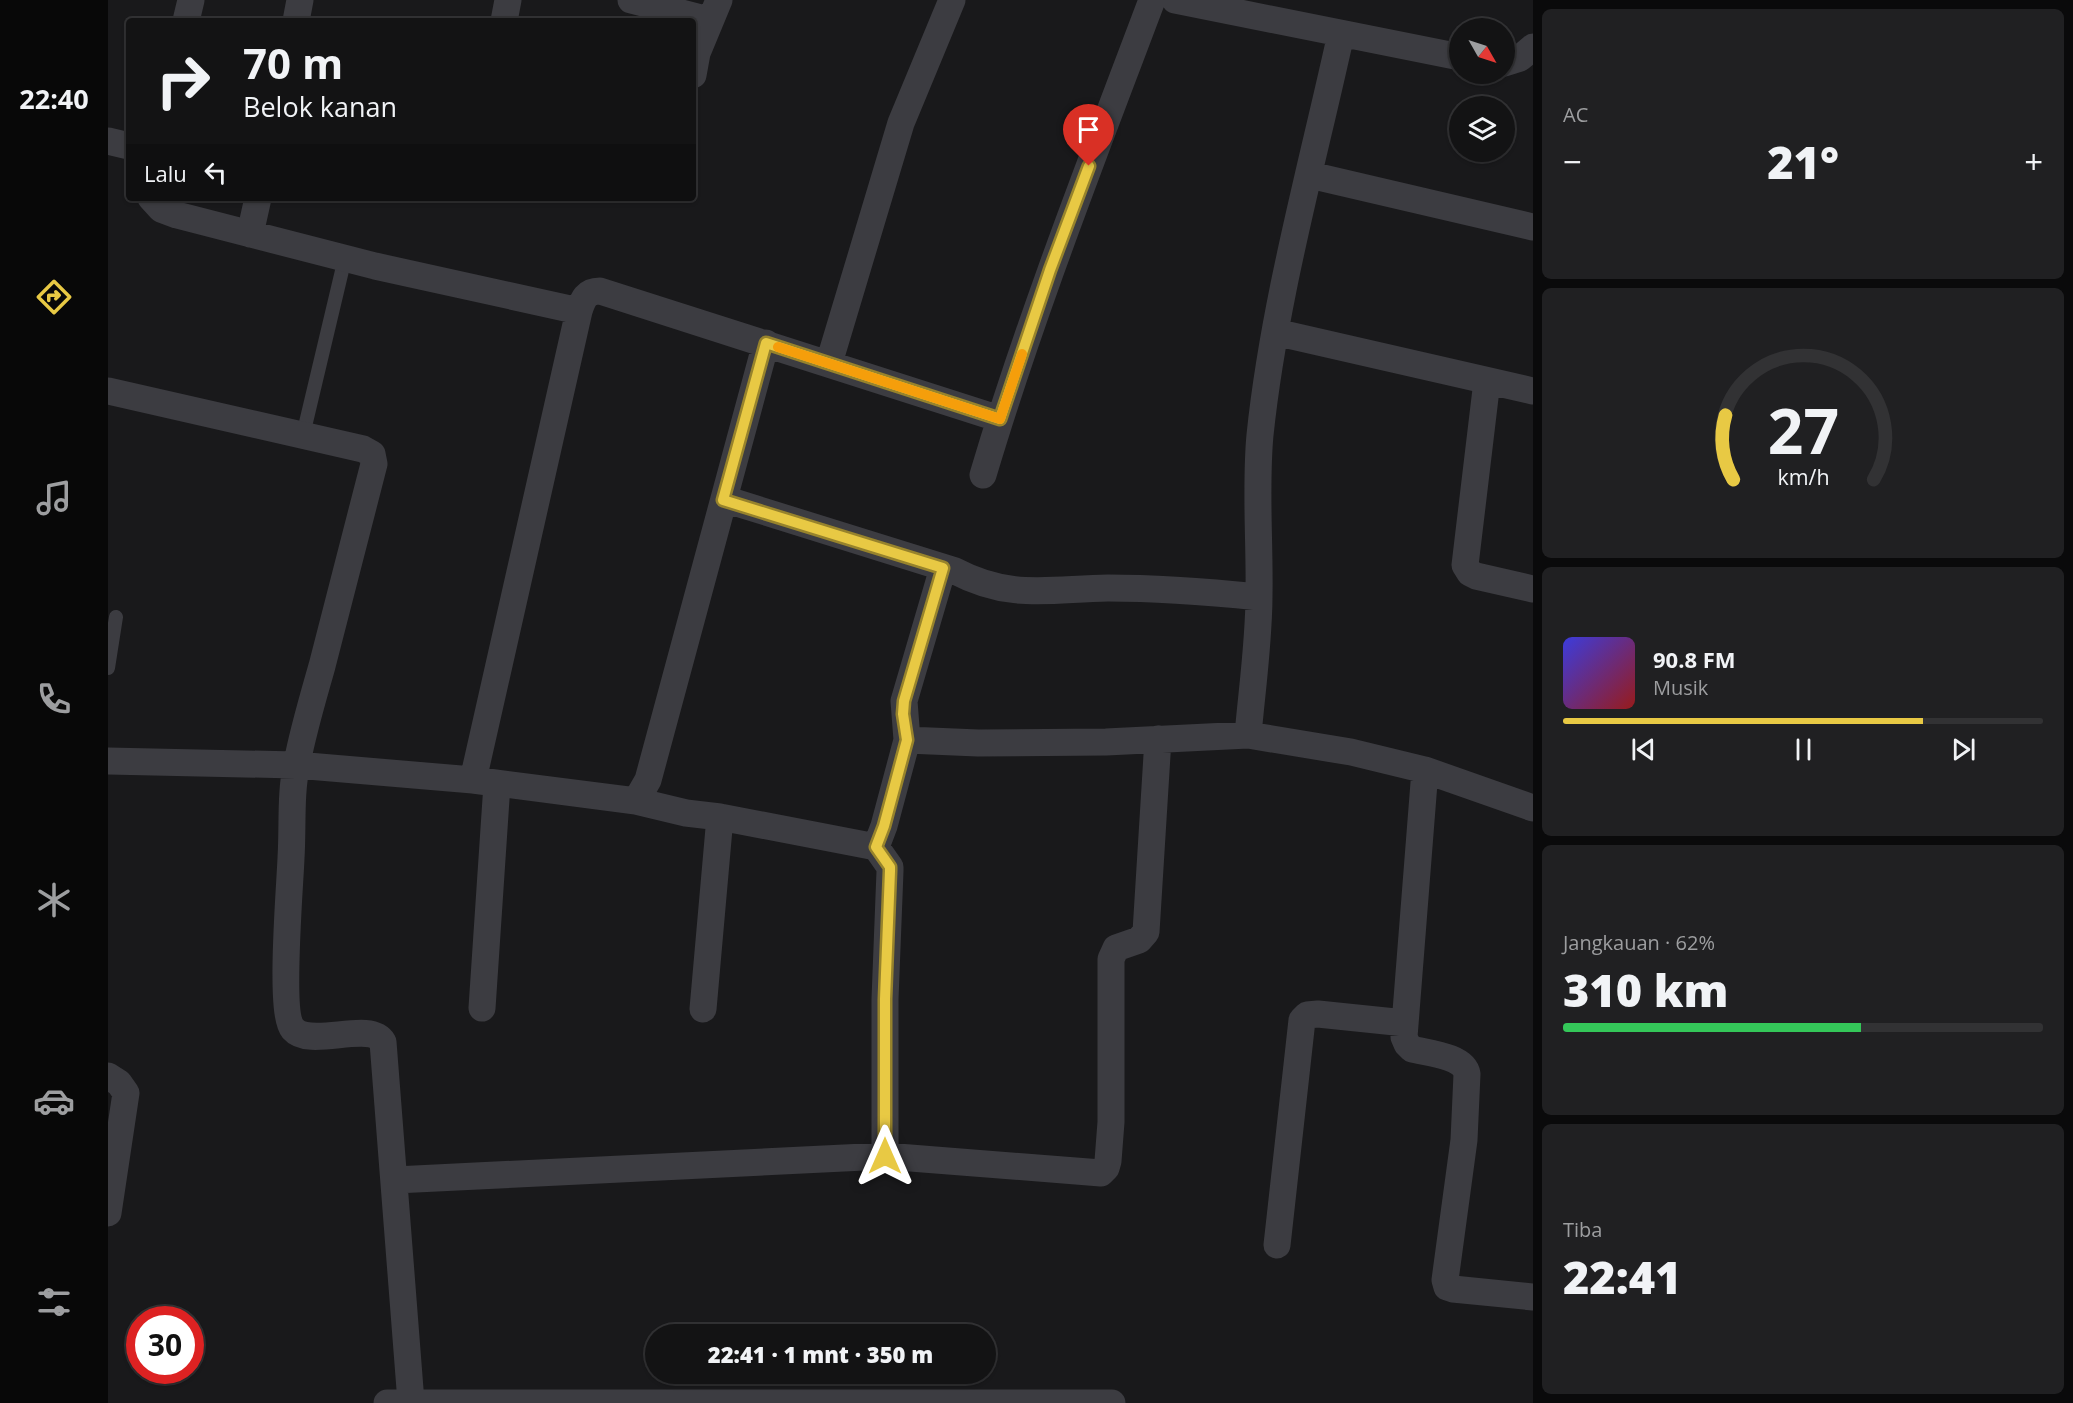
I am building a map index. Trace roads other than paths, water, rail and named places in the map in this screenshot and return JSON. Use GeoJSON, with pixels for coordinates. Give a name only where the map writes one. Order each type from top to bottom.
{"type":"FeatureCollection","features":[{"type":"Feature","properties":{"kind":"street"},"geometry":{"type":"LineString","coordinates":[[187,18],[191,0]]}},
{"type":"Feature","properties":{"kind":"street"},"geometry":{"type":"LineString","coordinates":[[297,18],[300,0]]}},
{"type":"Feature","properties":{"kind":"street"},"geometry":{"type":"LineString","coordinates":[[505,18],[508,0]]}},
{"type":"Feature","properties":{"kind":"street"},"geometry":{"type":"LineString","coordinates":[[631,0],[714,10],[696,62]]}},
{"type":"Feature","properties":{"kind":"street"},"geometry":{"type":"LineString","coordinates":[[829,363],[900,123],[952,0]]}},
{"type":"Feature","properties":{"kind":"street"},"geometry":{"type":"LineString","coordinates":[[983,475],[1050,270],[1152,0]]}},
{"type":"Feature","properties":{"kind":"street"},"geometry":{"type":"LineString","coordinates":[[1175,0],[1449,55]]}},
{"type":"Feature","properties":{"kind":"street"},"geometry":{"type":"LineString","coordinates":[[1248,735],[1259,597],[1260,436],[1275,332],[1341,34]]}},
{"type":"Feature","properties":{"kind":"street"},"geometry":{"type":"LineString","coordinates":[[1515,60],[1533,47]]}},
{"type":"Feature","properties":{"kind":"street"},"geometry":{"type":"LineString","coordinates":[[108,141],[126,145]]}},
{"type":"Feature","properties":{"kind":"street"},"geometry":{"type":"LineString","coordinates":[[1310,175],[1533,227]]}},
{"type":"Feature","properties":{"kind":"street"},"geometry":{"type":"LineString","coordinates":[[154,201],[161,209],[250,234],[579,311]]}},
{"type":"Feature","properties":{"kind":"street"},"geometry":{"type":"LineString","coordinates":[[250,234],[257,201]]}},
{"type":"Feature","properties":{"kind":"street"},"geometry":{"type":"LineString","coordinates":[[482,1008],[485,782],[579,311],[584,296],[600,291],[1000,419]]}},
{"type":"Feature","properties":{"kind":"street"},"geometry":{"type":"LineString","coordinates":[[1275,332],[1533,392]]}},
{"type":"Feature","properties":{"kind":"street"},"geometry":{"type":"LineString","coordinates":[[636,801],[648,780],[766,343]]}},
{"type":"Feature","properties":{"kind":"street"},"geometry":{"type":"LineString","coordinates":[[1487,381],[1465,565],[1470,573],[1476,576],[1533,589]]}},
{"type":"Feature","properties":{"kind":"street"},"geometry":{"type":"LineString","coordinates":[[108,391],[303,435],[368,451],[372,454],[374,464],[296,765],[286,939],[288,1017],[293,1030],[304,1036],[369,1033],[381,1038],[386,1056],[395,1180],[399,1402],[1112,1403]]}},
{"type":"Feature","properties":{"kind":"street"},"geometry":{"type":"LineString","coordinates":[[723,500],[955,571],[977,582],[1014,591],[1108,588],[1183,590],[1259,597]]}},
{"type":"Feature","properties":{"kind":"street"},"geometry":{"type":"LineString","coordinates":[[876,847],[884,826],[907,740],[903,714],[904,701],[943,568]]}},
{"type":"Feature","properties":{"kind":"street"},"geometry":{"type":"LineString","coordinates":[[907,740],[978,743],[1106,742],[1248,735],[1351,752],[1425,770],[1533,808]]}},
{"type":"Feature","properties":{"kind":"street"},"geometry":{"type":"LineString","coordinates":[[395,1180],[885,1156],[1010,1164],[1101,1173],[1108,1161],[1111,1122],[1112,959],[1116,948],[1139,940],[1146,932],[1158,739]]}},
{"type":"Feature","properties":{"kind":"street"},"geometry":{"type":"LineString","coordinates":[[108,761],[296,765],[485,782],[636,801],[660,808],[876,847],[890,867],[885,999],[885,1156]]}},
{"type":"Feature","properties":{"kind":"street"},"geometry":{"type":"LineString","coordinates":[[1425,770],[1404,1036],[1412,1049],[1456,1060],[1464,1066],[1467,1074],[1464,1140],[1445,1280],[1447,1287],[1533,1297]]}},
{"type":"Feature","properties":{"kind":"street"},"geometry":{"type":"LineString","coordinates":[[703,1010],[720,818]]}},
{"type":"Feature","properties":{"kind":"street"},"geometry":{"type":"LineString","coordinates":[[1276,1245],[1302,1020],[1307,1015],[1318,1014],[1405,1023]]}},
{"type":"Feature","properties":{"kind":"street"},"geometry":{"type":"LineString","coordinates":[[108,1076],[119,1083],[126,1093],[108,1213]]}},
{"type":"Feature","properties":{"kind":"lane"},"geometry":{"type":"LineString","coordinates":[[303,435],[345,258]]}},
{"type":"Feature","properties":{"kind":"lane"},"geometry":{"type":"LineString","coordinates":[[108,668],[116,617]]}}]}
